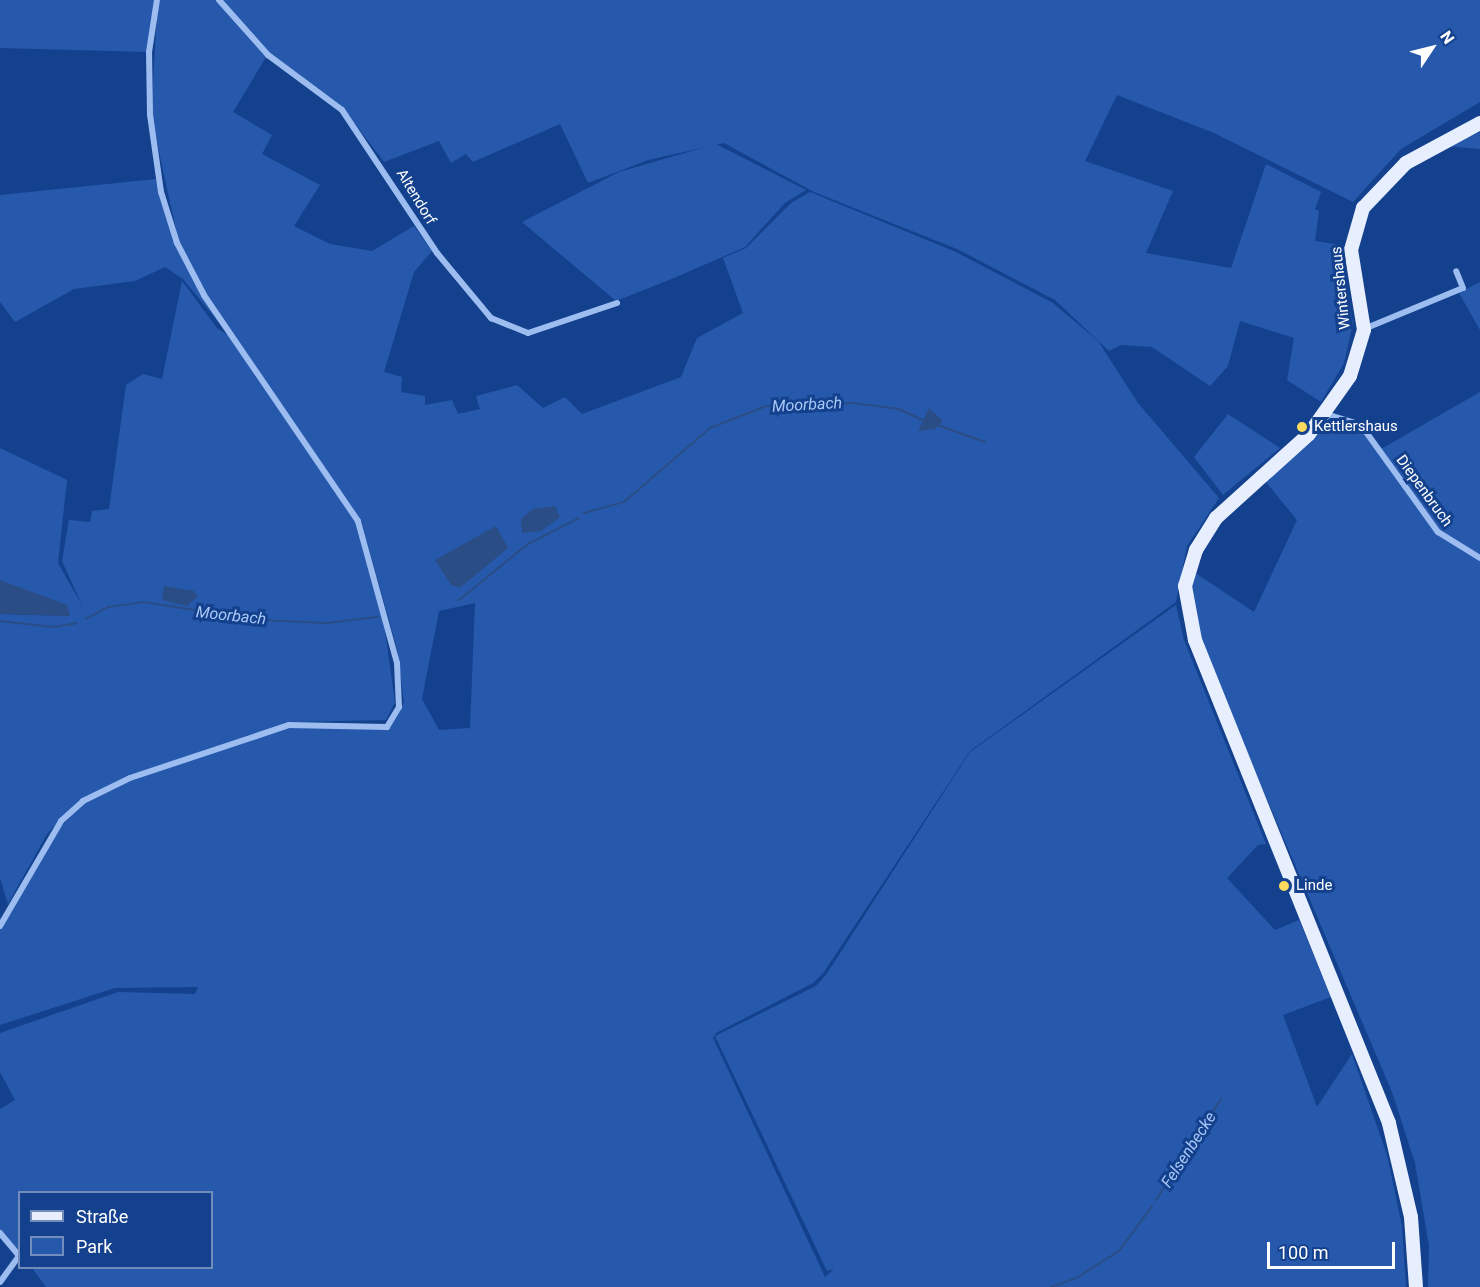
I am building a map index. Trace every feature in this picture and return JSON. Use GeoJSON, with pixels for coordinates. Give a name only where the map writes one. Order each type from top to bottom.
{"type":"FeatureCollection","features":[{"type":"Feature","properties":{"kind":"main road","name":"Wintershaus"},"geometry":{"type":"LineString","coordinates":[[1416,1287],[1411,1217],[1389,1123],[1189,622],[1187,576],[1216,518],[1262,477],[1326,414],[1358,360],[1364,330],[1352,250],[1362,208],[1406,163],[1480,123]]}},
{"type":"Feature","properties":{"kind":"street"},"geometry":{"type":"LineString","coordinates":[[0,926],[61,821],[83,801],[130,778],[289,725],[387,727],[399,707],[397,663],[358,521],[204,294],[177,243],[161,192],[150,115],[149,52],[157,0]]}},
{"type":"Feature","properties":{"kind":"street","name":"Altendorf"},"geometry":{"type":"LineString","coordinates":[[219,0],[268,55],[342,110],[436,253],[491,318],[528,333],[617,303]]}},
{"type":"Feature","properties":{"kind":"street"},"geometry":{"type":"LineString","coordinates":[[1364,330],[1463,288],[1456,271]]}},
{"type":"Feature","properties":{"kind":"street","name":"Diepenbruch"},"geometry":{"type":"LineString","coordinates":[[1326,414],[1360,425],[1438,532],[1480,558]]}},
{"type":"Feature","properties":{"kind":"street"},"geometry":{"type":"LineString","coordinates":[[0,1233],[18,1255]]}},
{"type":"Feature","properties":{"kind":"street"},"geometry":{"type":"LineString","coordinates":[[0,1282],[18,1257]]}},
{"type":"Feature","properties":{"kind":"green space"},"geometry":{"type":"Polygon","coordinates":[[[0,0],[155,0],[147,52],[0,48],[0,0]]]}},
{"type":"Feature","properties":{"kind":"green space"},"geometry":{"type":"Polygon","coordinates":[[[158,0],[218,0],[266,57],[233,112],[272,135],[262,154],[320,185],[294,226],[330,244],[372,251],[414,226],[432,251],[414,272],[384,372],[402,377],[401,392],[425,396],[425,405],[452,400],[458,414],[480,409],[476,396],[517,385],[543,408],[565,397],[582,414],[681,377],[697,338],[743,313],[723,258],[746,248],[791,203],[810,192],[956,252],[1053,303],[1098,341],[1138,403],[1219,498],[1187,546],[1176,602],[970,751],[824,972],[813,983],[716,1033],[713,1038],[825,1277],[834,1269],[827,1271],[715,1036],[816,986],[826,975],[970,752],[1176,605],[1184,640],[1266,844],[1258,845],[1227,878],[1275,930],[1299,920],[1331,997],[1283,1015],[1317,1107],[1352,1054],[1387,1155],[1402,1226],[1406,1287],[46,1287],[33,1269],[213,1269],[213,1191],[18,1191],[18,1250],[0,1231],[0,1109],[15,1100],[0,1072],[0,1033],[118,992],[195,994],[198,987],[115,988],[0,1025],[0,928],[57,831],[80,806],[130,779],[289,728],[389,728],[404,702],[397,649],[361,520],[204,293],[179,243],[151,115],[158,0]],[[475,603],[439,611],[422,699],[439,730],[470,728],[475,603]]]}},
{"type":"Feature","properties":{"kind":"green space"},"geometry":{"type":"Polygon","coordinates":[[[222,0],[1480,0],[1480,102],[1401,149],[1353,202],[1214,133],[1117,95],[1085,161],[1173,191],[1146,253],[1231,268],[1266,164],[1321,192],[1315,209],[1319,211],[1315,241],[1341,245],[1353,323],[1344,363],[1321,402],[1287,380],[1294,338],[1240,321],[1228,366],[1210,386],[1152,347],[1121,345],[1109,351],[1055,300],[957,249],[814,192],[724,143],[648,160],[588,183],[560,124],[473,162],[466,154],[451,163],[439,141],[384,162],[343,108],[268,52],[222,0]]]}},
{"type":"Feature","properties":{"kind":"green space"},"geometry":{"type":"Polygon","coordinates":[[[1480,132],[1480,149],[1447,146],[1480,132]]]}},
{"type":"Feature","properties":{"kind":"green space"},"geometry":{"type":"Polygon","coordinates":[[[716,144],[806,190],[785,203],[745,247],[674,278],[616,301],[522,222],[619,172],[716,144]]]}},
{"type":"Feature","properties":{"kind":"green space"},"geometry":{"type":"Polygon","coordinates":[[[156,179],[176,243],[225,330],[183,279],[165,267],[135,281],[74,289],[15,322],[0,302],[0,195],[156,179]]]}},
{"type":"Feature","properties":{"kind":"green space"},"geometry":{"type":"Polygon","coordinates":[[[182,281],[217,328],[232,338],[356,523],[383,617],[395,702],[386,720],[293,722],[130,776],[78,801],[47,834],[8,904],[0,878],[0,614],[70,616],[0,580],[0,448],[67,480],[58,563],[83,607],[62,561],[69,520],[90,522],[92,511],[109,509],[126,385],[143,374],[162,379],[182,281]]]}},
{"type":"Feature","properties":{"kind":"green space"},"geometry":{"type":"Polygon","coordinates":[[[1480,282],[1480,330],[1459,293],[1480,282]]]}},
{"type":"Feature","properties":{"kind":"green space"},"geometry":{"type":"Polygon","coordinates":[[[1480,392],[1480,555],[1440,531],[1381,449],[1480,392]]]}},
{"type":"Feature","properties":{"kind":"green space"},"geometry":{"type":"Polygon","coordinates":[[[1228,414],[1280,448],[1223,495],[1194,457],[1228,414]]]}},
{"type":"Feature","properties":{"kind":"green space"},"geometry":{"type":"Polygon","coordinates":[[[1328,416],[1360,426],[1437,534],[1480,559],[1480,1287],[1428,1287],[1429,1246],[1415,1163],[1392,1092],[1199,640],[1190,588],[1194,572],[1254,612],[1297,520],[1265,481],[1328,416]]]}},
{"type":"Feature","properties":{"kind":"shaded area"},"geometry":{"type":"Polygon","coordinates":[[[929,408],[943,421],[935,429],[918,431],[929,408]]]}},
{"type":"Feature","properties":{"kind":"shaded area"},"geometry":{"type":"Polygon","coordinates":[[[555,506],[560,517],[541,531],[522,533],[521,519],[533,509],[555,506]]]}},
{"type":"Feature","properties":{"kind":"shaded area"},"geometry":{"type":"Polygon","coordinates":[[[496,526],[508,548],[460,588],[451,585],[435,560],[496,526]]]}},
{"type":"Feature","properties":{"kind":"shaded area"},"geometry":{"type":"Polygon","coordinates":[[[0,580],[67,605],[70,616],[0,614],[0,580]]]}},
{"type":"Feature","properties":{"kind":"shaded area"},"geometry":{"type":"Polygon","coordinates":[[[164,586],[194,591],[198,596],[187,606],[162,600],[164,586]]]}},
{"type":"Feature","properties":{"kind":"waterway","name":"Moorbach"},"geometry":{"type":"LineString","coordinates":[[584,513],[624,502],[710,428],[766,406],[854,403],[899,409],[923,420]]}},
{"type":"Feature","properties":{"kind":"waterway","name":"Moorbach"},"geometry":{"type":"LineString","coordinates":[[937,425],[985,442]]}},
{"type":"Feature","properties":{"kind":"waterway","name":"Moorbach"},"geometry":{"type":"LineString","coordinates":[[459,600],[528,544],[579,518]]}},
{"type":"Feature","properties":{"kind":"waterway","name":"Moorbach"},"geometry":{"type":"LineString","coordinates":[[86,619],[108,607],[143,602],[259,620],[326,623],[378,617]]}},
{"type":"Feature","properties":{"kind":"waterway","name":"Moorbach"},"geometry":{"type":"LineString","coordinates":[[0,621],[53,627],[77,623]]}},
{"type":"Feature","properties":{"kind":"waterway","name":"Felsenbecke"},"geometry":{"type":"LineString","coordinates":[[1156,1200],[1221,1099]]}},
{"type":"Feature","properties":{"kind":"waterway","name":"Felsenbecke"},"geometry":{"type":"LineString","coordinates":[[1051,1287],[1078,1277],[1119,1251],[1152,1206]]}},
{"type":"Feature","properties":{"kind":"place","name":"Kettlershaus"},"geometry":{"type":"Point","coordinates":[1302,427]}},
{"type":"Feature","properties":{"kind":"place","name":"Linde"},"geometry":{"type":"Point","coordinates":[1284,886]}}]}
